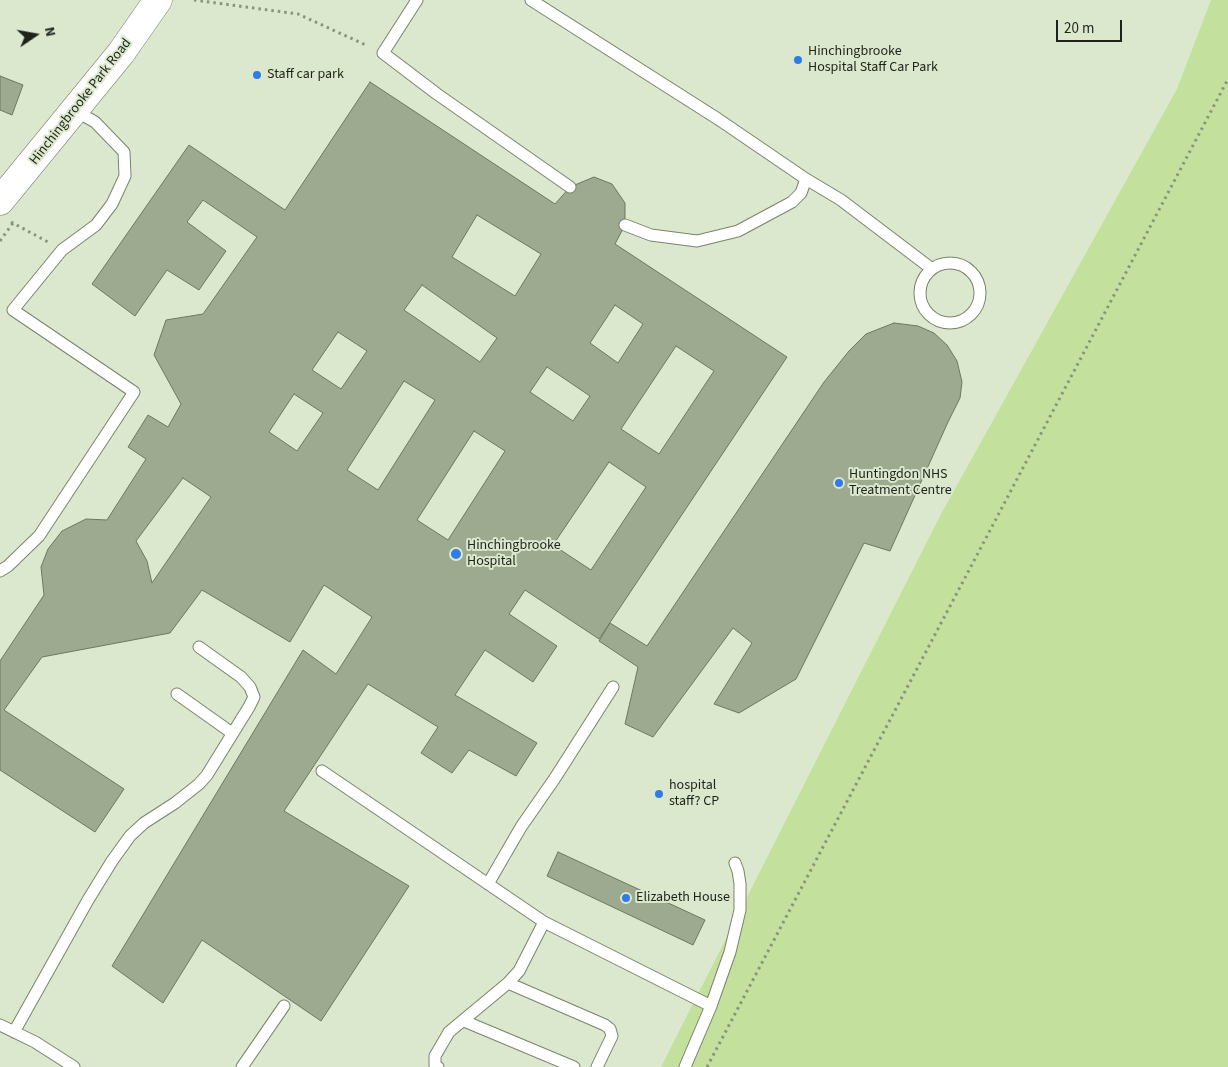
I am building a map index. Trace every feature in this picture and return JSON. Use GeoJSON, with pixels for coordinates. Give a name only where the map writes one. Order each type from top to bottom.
{"type":"FeatureCollection","features":[{"type":"Feature","properties":{"kind":"street","name":"Hinchingbrooke Park Road"},"geometry":{"type":"LineString","coordinates":[[3,210],[44,149],[121,52],[158,0]]}},
{"type":"Feature","properties":{"kind":"lane"},"geometry":{"type":"LineString","coordinates":[[417,0],[383,53],[437,94],[570,187]]}},
{"type":"Feature","properties":{"kind":"lane"},"geometry":{"type":"LineString","coordinates":[[531,0],[841,200],[932,269]]}},
{"type":"Feature","properties":{"kind":"lane"},"geometry":{"type":"LineString","coordinates":[[0,572],[39,536],[134,392],[14,310],[62,250],[96,225],[112,204],[125,176],[124,152],[95,122],[74,110]]}},
{"type":"Feature","properties":{"kind":"lane"},"geometry":{"type":"LineString","coordinates":[[625,225],[651,236],[697,241],[738,231],[792,202],[800,193],[806,179]]}},
{"type":"Feature","properties":{"kind":"lane"},"geometry":{"type":"LineString","coordinates":[[945,263],[960,264],[968,268],[976,276],[980,286],[980,296],[976,309],[964,320],[955,323],[940,322],[930,315],[924,307],[920,297],[921,287],[932,269],[945,263]]}},
{"type":"Feature","properties":{"kind":"lane"},"geometry":{"type":"LineString","coordinates":[[14,1032],[112,861],[130,836],[144,823],[175,803],[199,784],[207,775],[254,697],[250,687],[241,677],[199,647]]}},
{"type":"Feature","properties":{"kind":"lane"},"geometry":{"type":"LineString","coordinates":[[488,884],[521,827],[555,778],[613,687]]}},
{"type":"Feature","properties":{"kind":"lane"},"geometry":{"type":"LineString","coordinates":[[177,694],[232,733]]}},
{"type":"Feature","properties":{"kind":"lane"},"geometry":{"type":"LineString","coordinates":[[322,771],[544,922],[711,1006]]}},
{"type":"Feature","properties":{"kind":"lane"},"geometry":{"type":"LineString","coordinates":[[684,1067],[711,1006],[730,952],[740,910],[740,884],[738,871],[734,863]]}},
{"type":"Feature","properties":{"kind":"lane"},"geometry":{"type":"LineString","coordinates":[[438,1067],[435,1065],[434,1056],[449,1032],[520,971],[544,922]]}},
{"type":"Feature","properties":{"kind":"lane"},"geometry":{"type":"LineString","coordinates":[[508,983],[610,1028],[612,1036],[597,1067]]}},
{"type":"Feature","properties":{"kind":"lane"},"geometry":{"type":"LineString","coordinates":[[242,1067],[284,1006]]}},
{"type":"Feature","properties":{"kind":"lane"},"geometry":{"type":"LineString","coordinates":[[464,1021],[574,1067]]}},
{"type":"Feature","properties":{"kind":"lane"},"geometry":{"type":"LineString","coordinates":[[0,1025],[35,1042],[74,1067]]}},
{"type":"Feature","properties":{"kind":"path"},"geometry":{"type":"LineString","coordinates":[[194,0],[298,14],[383,53]]}},
{"type":"Feature","properties":{"kind":"path"},"geometry":{"type":"LineString","coordinates":[[707,1067],[1228,79]]}},
{"type":"Feature","properties":{"kind":"path"},"geometry":{"type":"LineString","coordinates":[[3,210],[62,250]]}},
{"type":"Feature","properties":{"kind":"green space"},"geometry":{"type":"Polygon","coordinates":[[[1211,0],[1228,0],[1228,1067],[661,1067],[940,516],[1177,89],[1211,0]]]}},
{"type":"Feature","properties":{"kind":"building"},"geometry":{"type":"Polygon","coordinates":[[[0,76],[23,85],[12,115],[0,110],[0,76]]]}},
{"type":"Feature","properties":{"kind":"building"},"geometry":{"type":"Polygon","coordinates":[[[370,82],[555,204],[570,187],[594,177],[612,184],[625,203],[625,225],[615,244],[787,357],[599,639],[525,590],[509,614],[557,646],[533,682],[485,650],[455,695],[537,743],[516,776],[469,750],[452,773],[421,753],[438,727],[368,684],[284,811],[409,886],[321,1021],[202,940],[163,1003],[112,966],[303,650],[336,674],[372,617],[324,585],[290,642],[202,590],[170,633],[42,657],[4,710],[124,789],[95,832],[0,770],[0,661],[44,595],[41,567],[48,549],[62,531],[86,519],[107,520],[146,459],[128,447],[148,415],[168,427],[181,404],[154,355],[166,320],[203,314],[257,237],[203,200],[187,222],[226,251],[199,290],[167,270],[135,316],[92,284],[189,145],[285,210],[370,82]],[[477,215],[452,257],[515,296],[541,254],[477,215]],[[422,285],[404,310],[480,362],[497,338],[422,285]],[[615,305],[590,343],[618,363],[643,324],[615,305]],[[338,332],[312,370],[341,389],[367,351],[338,332]],[[676,346],[621,429],[659,454],[714,371],[676,346]],[[547,367],[530,392],[573,421],[590,396],[547,367]],[[404,381],[347,470],[378,490],[435,400],[404,381]],[[294,394],[269,432],[297,451],[323,413],[294,394]],[[474,431],[417,520],[448,540],[505,451],[474,431]],[[609,462],[553,545],[591,570],[646,487],[609,462]],[[183,478],[136,541],[147,561],[152,583],[211,497],[183,478]]]}},
{"type":"Feature","properties":{"kind":"building","name":"Huntingdon NHS Treatment Centre"},"geometry":{"type":"Polygon","coordinates":[[[894,323],[918,326],[934,333],[947,345],[957,361],[962,382],[960,398],[890,551],[864,543],[796,679],[739,713],[714,704],[752,643],[733,628],[653,737],[625,724],[638,667],[599,641],[610,623],[647,646],[824,382],[849,351],[866,334],[894,323]]]}},
{"type":"Feature","properties":{"kind":"building","name":"Elizabeth House"},"geometry":{"type":"Polygon","coordinates":[[[558,852],[705,920],[693,945],[547,876],[558,852]]]}},
{"type":"Feature","properties":{"kind":"place","name":"Hinchingbrooke Hospital Staff Car Park"},"geometry":{"type":"Point","coordinates":[798,60]}},
{"type":"Feature","properties":{"kind":"place","name":"Staff car park"},"geometry":{"type":"Point","coordinates":[257,75]}},
{"type":"Feature","properties":{"kind":"place","name":"Huntingdon NHS Treatment Centre"},"geometry":{"type":"Point","coordinates":[839,483]}},
{"type":"Feature","properties":{"kind":"place","name":"Hinchingbrooke Hospital"},"geometry":{"type":"Point","coordinates":[456,554]}},
{"type":"Feature","properties":{"kind":"place","name":"hospital staff? CP"},"geometry":{"type":"Point","coordinates":[659,794]}},
{"type":"Feature","properties":{"kind":"place","name":"Elizabeth House"},"geometry":{"type":"Point","coordinates":[626,898]}}]}
